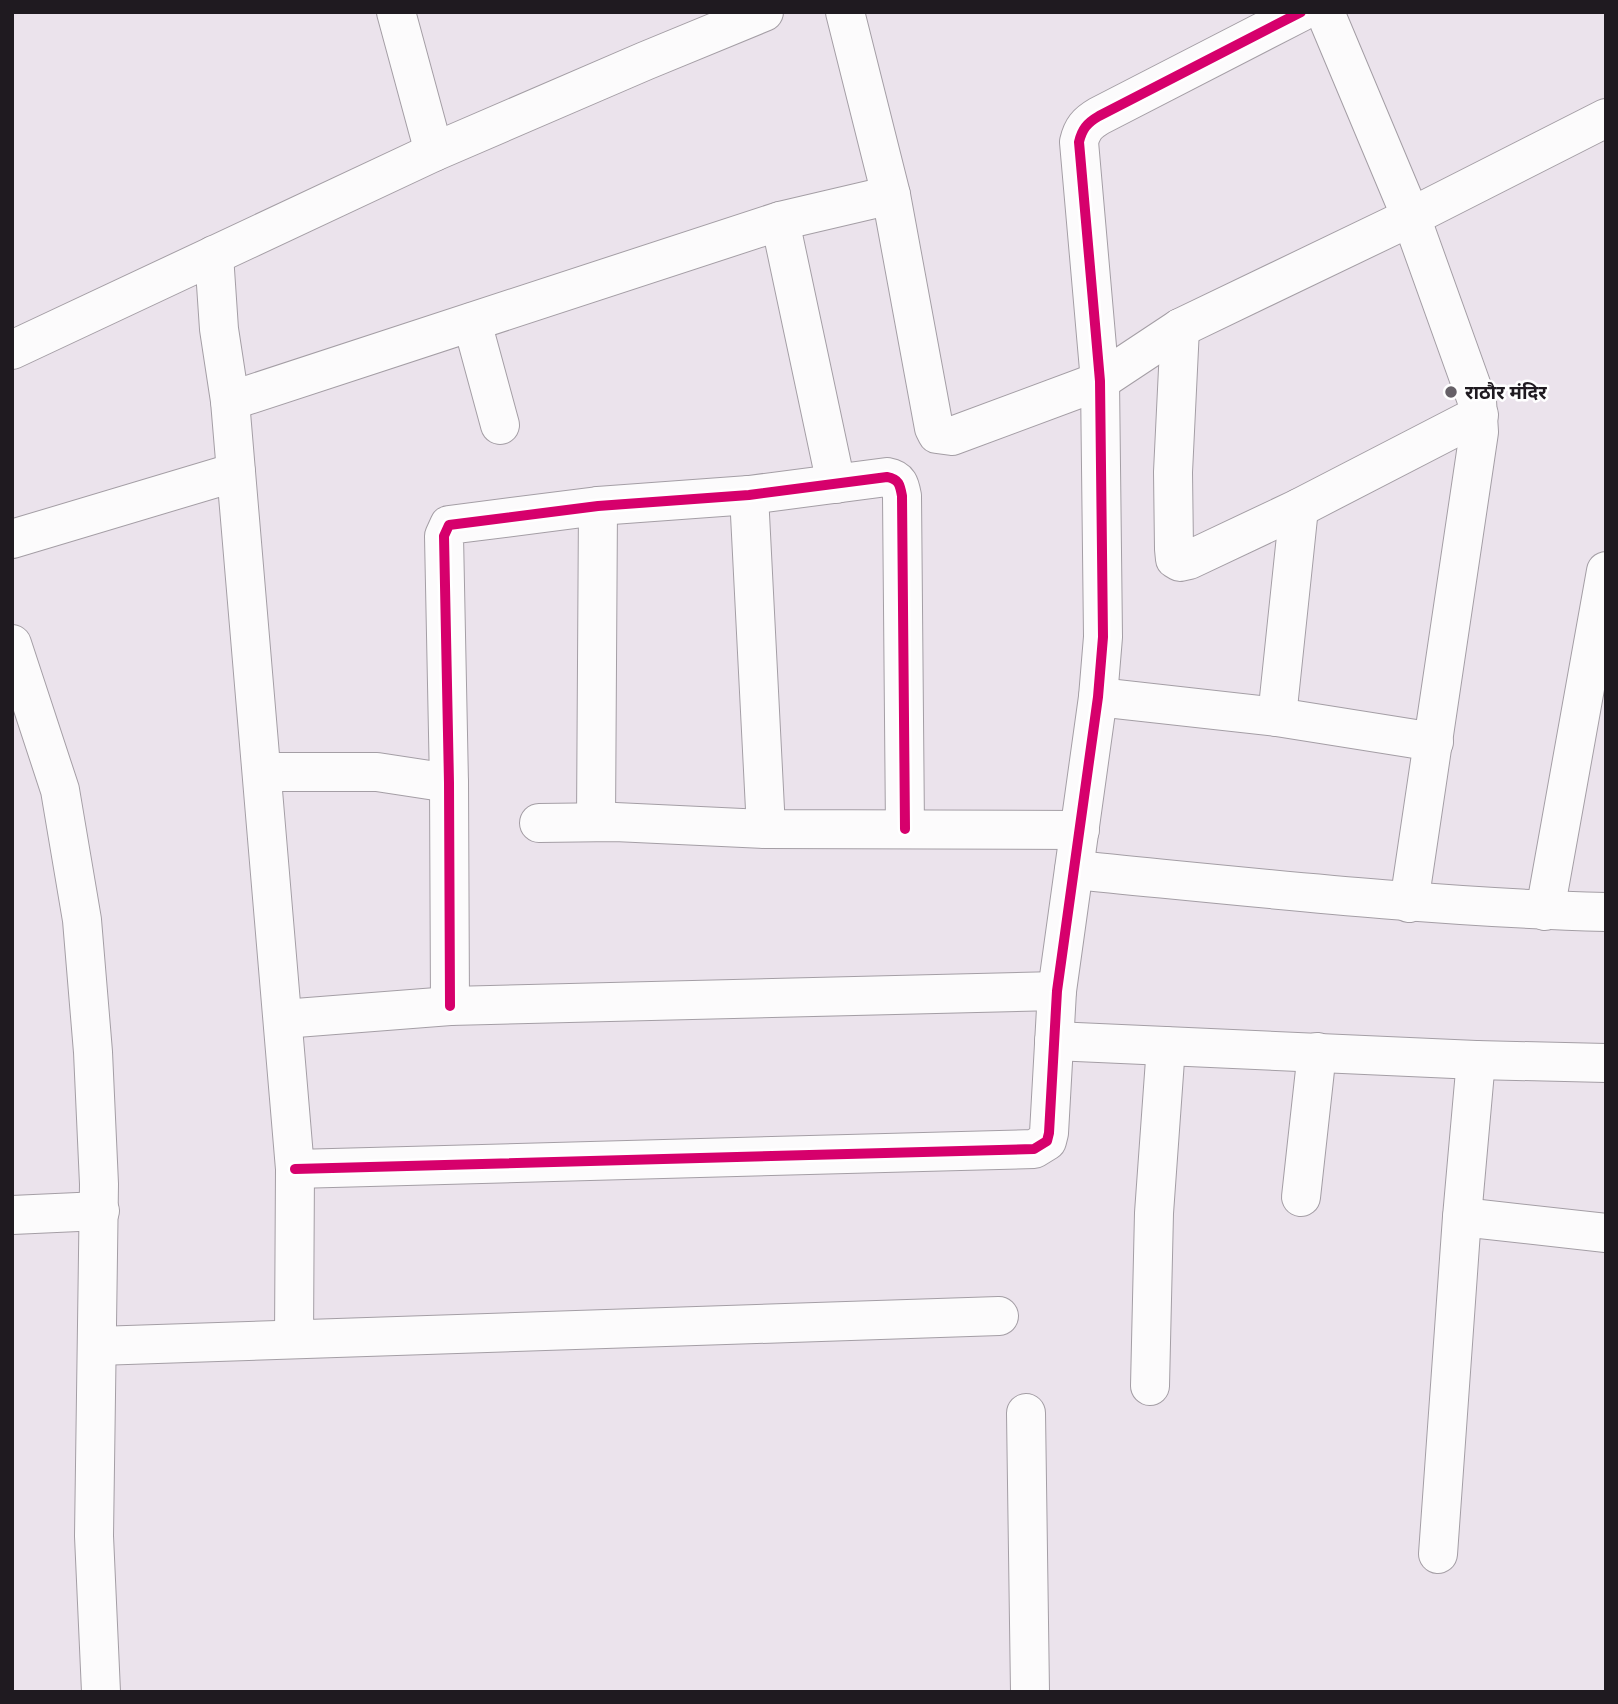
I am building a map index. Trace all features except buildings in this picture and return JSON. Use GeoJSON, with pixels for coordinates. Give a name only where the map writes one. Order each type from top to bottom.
{"type":"FeatureCollection","features":[{"type":"Feature","properties":{"kind":"street"},"geometry":{"type":"LineString","coordinates":[[396,12],[434,152]]}},
{"type":"Feature","properties":{"kind":"street"},"geometry":{"type":"LineString","coordinates":[[12,350],[434,152],[764,12]]}},
{"type":"Feature","properties":{"kind":"street"},"geometry":{"type":"LineString","coordinates":[[845,12],[891,195],[933,428],[937,434],[952,436],[1100,381],[1180,328],[1411,217],[1606,118]]}},
{"type":"Feature","properties":{"kind":"street"},"geometry":{"type":"LineString","coordinates":[[295,1169],[1034,1149],[1047,1141],[1057,990],[1098,697],[1103,638],[1100,381],[1079,142],[1082,130],[1099,116],[1301,12]]}},
{"type":"Feature","properties":{"kind":"street"},"geometry":{"type":"LineString","coordinates":[[1325,12],[1411,217],[1477,401],[1479,415],[1479,432],[1409,903]]}},
{"type":"Feature","properties":{"kind":"street"},"geometry":{"type":"LineString","coordinates":[[230,401],[780,221],[891,195]]}},
{"type":"Feature","properties":{"kind":"street"},"geometry":{"type":"LineString","coordinates":[[780,221],[836,484]]}},
{"type":"Feature","properties":{"kind":"street"},"geometry":{"type":"LineString","coordinates":[[214,255],[219,329],[230,401],[295,1169],[294,1339]]}},
{"type":"Feature","properties":{"kind":"street"},"geometry":{"type":"LineString","coordinates":[[472,322],[500,425]]}},
{"type":"Feature","properties":{"kind":"street"},"geometry":{"type":"LineString","coordinates":[[1180,328],[1173,472],[1175,559],[1180,562],[1299,509],[1479,415]]}},
{"type":"Feature","properties":{"kind":"street"},"geometry":{"type":"LineString","coordinates":[[12,539],[236,472]]}},
{"type":"Feature","properties":{"kind":"street"},"geometry":{"type":"LineString","coordinates":[[450,1006],[444,536],[449,525],[597,506],[749,495],[895,478],[900,484],[902,496],[905,829]]}},
{"type":"Feature","properties":{"kind":"street"},"geometry":{"type":"LineString","coordinates":[[749,495],[765,829]]}},
{"type":"Feature","properties":{"kind":"street"},"geometry":{"type":"LineString","coordinates":[[596,822],[597,506]]}},
{"type":"Feature","properties":{"kind":"street"},"geometry":{"type":"LineString","coordinates":[[1277,717],[1299,509]]}},
{"type":"Feature","properties":{"kind":"street"},"geometry":{"type":"LineString","coordinates":[[1545,911],[1606,571]]}},
{"type":"Feature","properties":{"kind":"street"},"geometry":{"type":"LineString","coordinates":[[12,644],[60,790],[82,920],[93,1052],[100,1211],[93,1536],[101,1692]]}},
{"type":"Feature","properties":{"kind":"street"},"geometry":{"type":"LineString","coordinates":[[1098,697],[1277,717],[1434,742]]}},
{"type":"Feature","properties":{"kind":"street"},"geometry":{"type":"LineString","coordinates":[[261,772],[377,772],[449,783]]}},
{"type":"Feature","properties":{"kind":"street"},"geometry":{"type":"LineString","coordinates":[[539,823],[596,822],[765,829],[1080,830]]}},
{"type":"Feature","properties":{"kind":"street"},"geometry":{"type":"LineString","coordinates":[[1074,870],[1409,903],[1606,912]]}},
{"type":"Feature","properties":{"kind":"street"},"geometry":{"type":"LineString","coordinates":[[283,1019],[450,1006],[1057,990]]}},
{"type":"Feature","properties":{"kind":"street"},"geometry":{"type":"LineString","coordinates":[[1054,1041],[1606,1063]]}},
{"type":"Feature","properties":{"kind":"street"},"geometry":{"type":"LineString","coordinates":[[1150,1386],[1154,1213],[1166,1046]]}},
{"type":"Feature","properties":{"kind":"street"},"geometry":{"type":"LineString","coordinates":[[1301,1197],[1317,1052]]}},
{"type":"Feature","properties":{"kind":"street"},"geometry":{"type":"LineString","coordinates":[[1438,1554],[1476,1059]]}},
{"type":"Feature","properties":{"kind":"street"},"geometry":{"type":"LineString","coordinates":[[12,1215],[100,1211]]}},
{"type":"Feature","properties":{"kind":"street"},"geometry":{"type":"LineString","coordinates":[[1462,1217],[1606,1233]]}},
{"type":"Feature","properties":{"kind":"street"},"geometry":{"type":"LineString","coordinates":[[97,1346],[999,1316]]}},
{"type":"Feature","properties":{"kind":"street"},"geometry":{"type":"LineString","coordinates":[[1026,1413],[1030,1692]]}},
{"type":"Feature","properties":{"kind":"cycle path"},"geometry":{"type":"LineString","coordinates":[[295,1169],[1034,1149],[1047,1141],[1057,991],[1098,697],[1103,637],[1100,381],[1079,142],[1086,127],[1099,116],[1301,12]]}},
{"type":"Feature","properties":{"kind":"cycle path"},"geometry":{"type":"LineString","coordinates":[[450,1006],[444,536],[449,525],[598,506],[749,495],[887,477],[894,479],[900,486],[902,496],[905,829]]}},
{"type":"Feature","properties":{"kind":"place","name":"राठौर मंदिर"},"geometry":{"type":"Point","coordinates":[1451,392]}}]}
